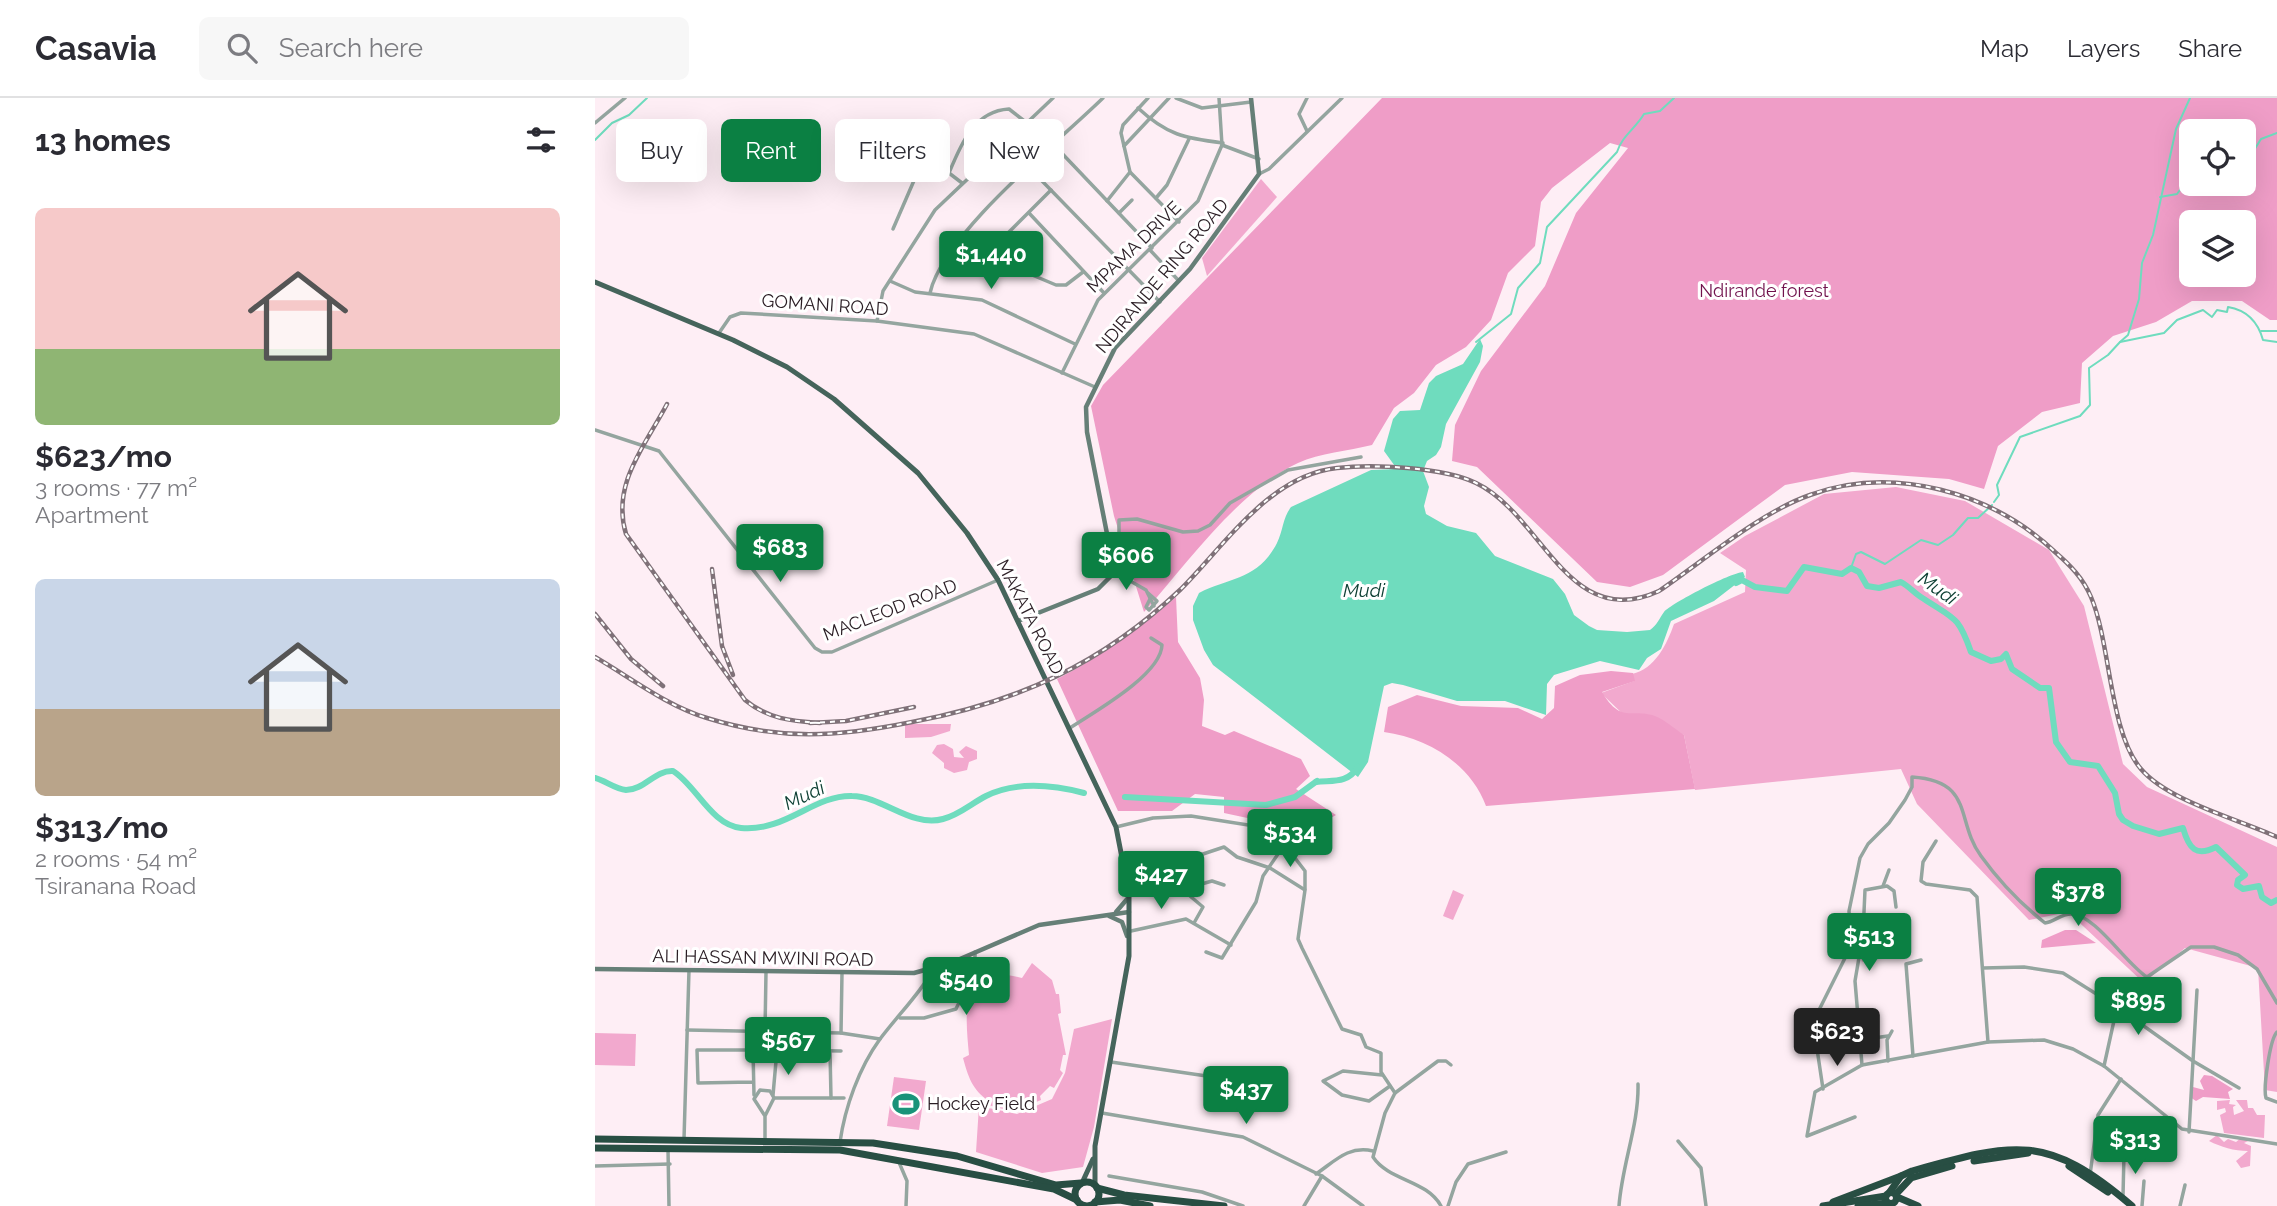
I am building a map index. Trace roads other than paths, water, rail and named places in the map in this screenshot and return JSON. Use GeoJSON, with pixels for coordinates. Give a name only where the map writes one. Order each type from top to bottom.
{"type":"FeatureCollection","features":[{"type":"Feature","properties":{"kind":"highway"},"geometry":{"type":"LineString","coordinates":[[595,1139],[839,1142],[910,1147],[957,1156],[1056,1185],[1082,1183],[1123,1195],[1223,1206]]}},
{"type":"Feature","properties":{"kind":"highway"},"geometry":{"type":"LineString","coordinates":[[595,1147],[816,1148],[901,1159],[1054,1189],[1079,1203],[1120,1200],[1150,1206]]}},
{"type":"Feature","properties":{"kind":"highway"},"geometry":{"type":"LineString","coordinates":[[901,1159],[910,1147]]}},
{"type":"Feature","properties":{"kind":"highway"},"geometry":{"type":"LineString","coordinates":[[1823,1206],[1923,1168],[2017,1148],[2047,1152],[2090,1175],[2132,1206]]}},
{"type":"Feature","properties":{"kind":"highway"},"geometry":{"type":"LineString","coordinates":[[1858,1206],[1892,1198],[1906,1181],[1918,1175],[2009,1154],[2049,1157],[2090,1175]]}},
{"type":"Feature","properties":{"kind":"highway"},"geometry":{"type":"LineString","coordinates":[[1892,1198],[1901,1176]]}},
{"type":"Feature","properties":{"kind":"highway"},"geometry":{"type":"LineString","coordinates":[[1079,1203],[1075,1193],[1082,1183]]}},
{"type":"Feature","properties":{"kind":"highway"},"geometry":{"type":"LineString","coordinates":[[1093,1204],[1098,1195],[1096,1186]]}},
{"type":"Feature","properties":{"kind":"highway"},"geometry":{"type":"LineString","coordinates":[[1892,1198],[1903,1206]]}},
{"type":"Feature","properties":{"kind":"highway"},"geometry":{"type":"LineString","coordinates":[[1833,1202],[1892,1198],[1918,1206]]}},
{"type":"Feature","properties":{"kind":"main road","name":"MAKATA ROAD"},"geometry":{"type":"LineString","coordinates":[[595,282],[719,333],[797,373],[876,432],[941,499],[998,580],[1116,827],[1129,894],[1130,944],[1111,1062],[1094,1156],[1082,1183]]}},
{"type":"Feature","properties":{"kind":"main road","name":"MAKATA ROAD"},"geometry":{"type":"LineString","coordinates":[[1094,1156],[1096,1186]]}},
{"type":"Feature","properties":{"kind":"street"},"geometry":{"type":"LineString","coordinates":[[595,123],[625,98]]}},
{"type":"Feature","properties":{"kind":"street"},"geometry":{"type":"LineString","coordinates":[[1031,119],[1053,98]]}},
{"type":"Feature","properties":{"kind":"street"},"geometry":{"type":"LineString","coordinates":[[1064,135],[1103,98]]}},
{"type":"Feature","properties":{"kind":"street"},"geometry":{"type":"LineString","coordinates":[[1148,98],[1122,125],[1130,172],[1179,222]]}},
{"type":"Feature","properties":{"kind":"street"},"geometry":{"type":"LineString","coordinates":[[1124,146],[1169,98]]}},
{"type":"Feature","properties":{"kind":"street"},"geometry":{"type":"LineString","coordinates":[[1175,98],[1195,107],[1220,107],[1251,100],[1259,174],[1269,169],[1342,98]]}},
{"type":"Feature","properties":{"kind":"street","name":"MPAMA DRIVE"},"geometry":{"type":"LineString","coordinates":[[1062,373],[1093,307],[1104,293],[1198,201],[1223,144],[1219,98]]}},
{"type":"Feature","properties":{"kind":"street"},"geometry":{"type":"LineString","coordinates":[[1307,98],[1299,114],[1307,131]]}},
{"type":"Feature","properties":{"kind":"street"},"geometry":{"type":"LineString","coordinates":[[1138,108],[1164,130],[1189,139],[1223,144],[1259,159]]}},
{"type":"Feature","properties":{"kind":"street"},"geometry":{"type":"LineString","coordinates":[[980,119],[1009,109],[1022,119]]}},
{"type":"Feature","properties":{"kind":"street"},"geometry":{"type":"LineString","coordinates":[[1156,198],[1167,185],[1189,139]]}},
{"type":"Feature","properties":{"kind":"street"},"geometry":{"type":"LineString","coordinates":[[950,171],[964,144]]}},
{"type":"Feature","properties":{"kind":"street"},"geometry":{"type":"LineString","coordinates":[[1064,156],[1179,281]]}},
{"type":"Feature","properties":{"kind":"street"},"geometry":{"type":"LineString","coordinates":[[1107,201],[1130,172]]}},
{"type":"Feature","properties":{"kind":"street"},"geometry":{"type":"LineString","coordinates":[[877,321],[880,300],[890,281],[935,210],[962,183],[950,174]]}},
{"type":"Feature","properties":{"kind":"street","name":"NDIRANDE RING ROAD"},"geometry":{"type":"LineString","coordinates":[[1113,570],[1085,418],[1095,387],[1115,348],[1179,281],[1259,174]]}},
{"type":"Feature","properties":{"kind":"street"},"geometry":{"type":"LineString","coordinates":[[893,229],[911,182]]}},
{"type":"Feature","properties":{"kind":"street"},"geometry":{"type":"LineString","coordinates":[[930,293],[935,275],[967,230],[1016,182]]}},
{"type":"Feature","properties":{"kind":"street"},"geometry":{"type":"LineString","coordinates":[[1043,182],[1160,302]]}},
{"type":"Feature","properties":{"kind":"street"},"geometry":{"type":"LineString","coordinates":[[990,261],[997,244],[1051,190]]}},
{"type":"Feature","properties":{"kind":"street"},"geometry":{"type":"LineString","coordinates":[[1119,213],[1132,200]]}},
{"type":"Feature","properties":{"kind":"street"},"geometry":{"type":"LineString","coordinates":[[1029,213],[1104,293]]}},
{"type":"Feature","properties":{"kind":"street"},"geometry":{"type":"LineString","coordinates":[[953,249],[965,257],[990,261],[1056,285],[1066,285],[1083,272]]}},
{"type":"Feature","properties":{"kind":"street"},"geometry":{"type":"LineString","coordinates":[[890,281],[904,289],[982,300],[1075,344]]}},
{"type":"Feature","properties":{"kind":"street","name":"GOMANI ROAD"},"geometry":{"type":"LineString","coordinates":[[719,333],[730,317],[741,313],[877,321],[974,334],[1095,387]]}},
{"type":"Feature","properties":{"kind":"street","name":"MACLEOD ROAD"},"geometry":{"type":"LineString","coordinates":[[595,430],[659,451],[820,652],[832,652],[998,580]]}},
{"type":"Feature","properties":{"kind":"street"},"geometry":{"type":"LineString","coordinates":[[1106,528],[1118,521],[1134,519],[1183,532],[1198,531],[1210,525],[1230,503],[1289,470],[1361,457]]}},
{"type":"Feature","properties":{"kind":"street"},"geometry":{"type":"LineString","coordinates":[[1018,621],[1098,589],[1109,580],[1113,570],[1117,571],[1119,565],[1118,521]]}},
{"type":"Feature","properties":{"kind":"street"},"geometry":{"type":"LineString","coordinates":[[1119,565],[1125,578],[1148,593],[1157,600],[1154,606],[1147,610],[1150,599],[1148,593]]}},
{"type":"Feature","properties":{"kind":"street"},"geometry":{"type":"LineString","coordinates":[[1070,728],[1139,680],[1158,661],[1162,643],[1151,639]]}},
{"type":"Feature","properties":{"kind":"street"},"geometry":{"type":"LineString","coordinates":[[1823,1089],[1813,1022],[1851,946],[1849,915],[1860,859],[1868,844],[1889,823],[1905,800],[1912,787],[1912,777],[1931,778],[1953,793],[1964,811],[1980,856],[2023,905],[2045,923],[2069,914],[2084,917],[2125,960],[2147,977],[2191,947],[2222,949],[2257,969],[2277,1003]]}},
{"type":"Feature","properties":{"kind":"street"},"geometry":{"type":"LineString","coordinates":[[1116,827],[1153,818],[1204,817],[1293,832],[1261,880],[1256,902],[1232,945],[1222,958],[1206,952]]}},
{"type":"Feature","properties":{"kind":"street"},"geometry":{"type":"LineString","coordinates":[[1936,841],[1923,862],[1921,881],[1970,890],[1976,895],[1988,1042]]}},
{"type":"Feature","properties":{"kind":"street"},"geometry":{"type":"LineString","coordinates":[[1285,845],[1305,871],[1299,939],[1342,1029],[1361,1035],[1366,1047],[1381,1053],[1382,1075],[1395,1093]]}},
{"type":"Feature","properties":{"kind":"street"},"geometry":{"type":"LineString","coordinates":[[1192,853],[1201,854],[1224,847],[1237,857],[1270,868],[1305,890]]}},
{"type":"Feature","properties":{"kind":"street"},"geometry":{"type":"LineString","coordinates":[[1883,886],[1889,870]]}},
{"type":"Feature","properties":{"kind":"street"},"geometry":{"type":"LineString","coordinates":[[1194,923],[1203,907],[1190,896],[1191,887],[1212,881],[1224,885]]}},
{"type":"Feature","properties":{"kind":"street"},"geometry":{"type":"LineString","coordinates":[[1862,1065],[1855,981],[1863,934],[1864,892],[1867,888],[1883,886],[1895,891],[1896,907]]}},
{"type":"Feature","properties":{"kind":"street"},"geometry":{"type":"LineString","coordinates":[[1112,914],[1126,904],[1129,894]]}},
{"type":"Feature","properties":{"kind":"street","name":"ALI HASSAN MWINI ROAD"},"geometry":{"type":"LineString","coordinates":[[595,969],[884,974],[934,969],[1039,925],[1130,912]]}},
{"type":"Feature","properties":{"kind":"street"},"geometry":{"type":"LineString","coordinates":[[1101,916],[1111,916],[1122,922],[1130,944]]}},
{"type":"Feature","properties":{"kind":"street"},"geometry":{"type":"LineString","coordinates":[[1131,931],[1176,919],[1194,923],[1232,945]]}},
{"type":"Feature","properties":{"kind":"street"},"geometry":{"type":"LineString","coordinates":[[899,1017],[924,1018],[956,1009],[972,981],[975,952]]}},
{"type":"Feature","properties":{"kind":"street"},"geometry":{"type":"LineString","coordinates":[[1913,1056],[1906,964],[1920,960]]}},
{"type":"Feature","properties":{"kind":"street"},"geometry":{"type":"LineString","coordinates":[[1983,968],[2024,967],[2063,972],[2193,1061],[2239,1088]]}},
{"type":"Feature","properties":{"kind":"street"},"geometry":{"type":"LineString","coordinates":[[839,1142],[843,1122],[861,1072],[880,1039],[922,991],[934,969]]}},
{"type":"Feature","properties":{"kind":"street"},"geometry":{"type":"LineString","coordinates":[[684,1140],[689,970]]}},
{"type":"Feature","properties":{"kind":"street"},"geometry":{"type":"LineString","coordinates":[[765,1031],[766,972]]}},
{"type":"Feature","properties":{"kind":"street"},"geometry":{"type":"LineString","coordinates":[[841,1033],[842,973]]}},
{"type":"Feature","properties":{"kind":"street"},"geometry":{"type":"LineString","coordinates":[[2189,1132],[2197,990]]}},
{"type":"Feature","properties":{"kind":"street"},"geometry":{"type":"LineString","coordinates":[[2104,1066],[2117,1007]]}},
{"type":"Feature","properties":{"kind":"street"},"geometry":{"type":"LineString","coordinates":[[687,1030],[841,1033],[880,1039]]}},
{"type":"Feature","properties":{"kind":"street"},"geometry":{"type":"LineString","coordinates":[[1888,1061],[1888,1036],[1892,1031]]}},
{"type":"Feature","properties":{"kind":"street"},"geometry":{"type":"LineString","coordinates":[[2277,1032],[2272,1039],[2264,1088],[2266,1097],[2277,1102]]}},
{"type":"Feature","properties":{"kind":"street"},"geometry":{"type":"LineString","coordinates":[[1859,1040],[1888,1036]]}},
{"type":"Feature","properties":{"kind":"street"},"geometry":{"type":"LineString","coordinates":[[1855,1117],[1807,1136],[1813,1097],[1862,1065],[1988,1042],[2032,1039],[2053,1041],[2104,1066],[2176,1125],[2189,1132],[2277,1144]]}},
{"type":"Feature","properties":{"kind":"street"},"geometry":{"type":"LineString","coordinates":[[753,1082],[698,1083],[697,1050],[750,1049],[753,1056],[755,1103],[765,1116]]}},
{"type":"Feature","properties":{"kind":"street"},"geometry":{"type":"LineString","coordinates":[[765,1141],[765,1116],[774,1096],[778,1049],[841,1051]]}},
{"type":"Feature","properties":{"kind":"street"},"geometry":{"type":"LineString","coordinates":[[830,1051],[831,1098]]}},
{"type":"Feature","properties":{"kind":"street"},"geometry":{"type":"LineString","coordinates":[[753,1056],[776,1056]]}},
{"type":"Feature","properties":{"kind":"street"},"geometry":{"type":"LineString","coordinates":[[1441,1206],[1434,1195],[1382,1167],[1374,1160],[1373,1151],[1395,1093],[1438,1061],[1446,1061],[1451,1066]]}},
{"type":"Feature","properties":{"kind":"street"},"geometry":{"type":"LineString","coordinates":[[1111,1062],[1268,1084]]}},
{"type":"Feature","properties":{"kind":"street"},"geometry":{"type":"LineString","coordinates":[[1382,1075],[1343,1071],[1323,1081],[1342,1095],[1369,1101],[1390,1086]]}},
{"type":"Feature","properties":{"kind":"street"},"geometry":{"type":"LineString","coordinates":[[2090,1175],[2098,1115],[2121,1079]]}},
{"type":"Feature","properties":{"kind":"street"},"geometry":{"type":"LineString","coordinates":[[1619,1206],[1631,1130],[1639,1107],[1638,1084]]}},
{"type":"Feature","properties":{"kind":"street"},"geometry":{"type":"LineString","coordinates":[[754,1095],[760,1090],[767,1090],[774,1096],[844,1098]]}},
{"type":"Feature","properties":{"kind":"street"},"geometry":{"type":"LineString","coordinates":[[1102,1113],[1243,1138],[1322,1176],[1363,1206]]}},
{"type":"Feature","properties":{"kind":"street"},"geometry":{"type":"LineString","coordinates":[[1678,1142],[1701,1168],[1706,1206]]}},
{"type":"Feature","properties":{"kind":"street"},"geometry":{"type":"LineString","coordinates":[[668,1148],[669,1206]]}},
{"type":"Feature","properties":{"kind":"street"},"geometry":{"type":"LineString","coordinates":[[1316,1174],[1326,1163],[1356,1149],[1373,1151]]}},
{"type":"Feature","properties":{"kind":"street"},"geometry":{"type":"LineString","coordinates":[[1448,1206],[1457,1182],[1468,1164],[1506,1152]]}},
{"type":"Feature","properties":{"kind":"street"},"geometry":{"type":"LineString","coordinates":[[2124,1154],[2124,1202]]}},
{"type":"Feature","properties":{"kind":"street"},"geometry":{"type":"LineString","coordinates":[[901,1159],[907,1181],[906,1206]]}},
{"type":"Feature","properties":{"kind":"street"},"geometry":{"type":"LineString","coordinates":[[595,1166],[670,1164]]}},
{"type":"Feature","properties":{"kind":"street"},"geometry":{"type":"LineString","coordinates":[[1109,1176],[1213,1195],[1243,1206]]}},
{"type":"Feature","properties":{"kind":"street"},"geometry":{"type":"LineString","coordinates":[[1304,1206],[1322,1176]]}},
{"type":"Feature","properties":{"kind":"street"},"geometry":{"type":"LineString","coordinates":[[2143,1206],[2144,1181]]}},
{"type":"Feature","properties":{"kind":"street"},"geometry":{"type":"LineString","coordinates":[[2180,1206],[2185,1185]]}},
{"type":"Feature","properties":{"kind":"water","name":"Mudi"},"geometry":{"type":"Polygon","coordinates":[[[1480,339],[1483,346],[1480,362],[1446,424],[1441,447],[1436,455],[1427,461],[1423,471],[1429,487],[1424,506],[1426,514],[1447,526],[1476,533],[1495,556],[1553,579],[1565,594],[1574,615],[1597,630],[1650,630],[1664,612],[1689,596],[1736,574],[1743,572],[1745,577],[1714,601],[1671,621],[1661,649],[1647,658],[1639,670],[1600,661],[1554,675],[1547,684],[1546,715],[1505,701],[1457,701],[1403,685],[1392,683],[1384,686],[1368,762],[1358,777],[1213,665],[1204,650],[1193,620],[1193,606],[1199,593],[1243,576],[1270,555],[1291,507],[1371,470],[1397,469],[1384,451],[1393,419],[1400,411],[1420,410],[1429,383],[1436,376],[1463,364],[1480,339]]]}},
{"type":"Feature","properties":{"kind":"waterway"},"geometry":{"type":"LineString","coordinates":[[595,140],[612,123],[629,115],[647,98]]}},
{"type":"Feature","properties":{"kind":"waterway"},"geometry":{"type":"LineString","coordinates":[[1476,342],[1511,314],[1518,288],[1540,263],[1547,227],[1617,152],[1622,141],[1644,114],[1660,111],[1674,98]]}},
{"type":"Feature","properties":{"kind":"waterway"},"geometry":{"type":"LineString","coordinates":[[2120,342],[2128,335],[2139,299],[2142,263],[2153,235],[2176,129],[2190,98]]}},
{"type":"Feature","properties":{"kind":"waterway"},"geometry":{"type":"LineString","coordinates":[[2256,147],[2261,139],[2277,133]]}},
{"type":"Feature","properties":{"kind":"waterway"},"geometry":{"type":"LineString","coordinates":[[2160,197],[2179,191]]}},
{"type":"Feature","properties":{"kind":"waterway"},"geometry":{"type":"LineString","coordinates":[[1994,502],[1999,495],[1997,485],[2020,437],[2080,416],[2090,405],[2089,368],[2108,355],[2120,342],[2164,333],[2177,320],[2203,310],[2212,317],[2217,310],[2227,312],[2228,307],[2250,318],[2263,340],[2277,342]]}},
{"type":"Feature","properties":{"kind":"waterway"},"geometry":{"type":"LineString","coordinates":[[2261,331],[2277,331]]}},
{"type":"Feature","properties":{"kind":"waterway"},"geometry":{"type":"LineString","coordinates":[[1851,568],[1856,554],[1861,552],[1885,564],[1921,540],[1938,545],[1953,535],[1968,518],[1978,518],[1992,505]]}},
{"type":"Feature","properties":{"kind":"waterway","name":"Mudi"},"geometry":{"type":"LineString","coordinates":[[1736,583],[1742,580],[1755,587],[1787,591],[1804,567],[1842,574],[1851,568],[1859,572],[1867,586],[1879,588],[1901,582],[1954,619],[1971,652],[1991,661],[2001,659],[2006,654],[2012,669],[2040,688],[2049,688],[2056,742],[2070,762],[2098,766],[2115,793],[2119,814],[2123,820],[2159,834],[2183,828],[2194,849],[2203,851],[2216,847],[2245,875],[2238,880],[2237,885],[2243,889],[2259,886],[2262,897],[2271,903],[2277,900]]}},
{"type":"Feature","properties":{"kind":"waterway"},"geometry":{"type":"LineString","coordinates":[[1316,782],[1344,779],[1358,767]]}},
{"type":"Feature","properties":{"kind":"waterway","name":"Mudi"},"geometry":{"type":"LineString","coordinates":[[595,778],[626,790],[673,771],[721,820],[741,828],[772,825],[838,797],[863,797],[908,816],[931,821],[949,817],[986,796],[1010,788],[1047,786],[1084,793]]}},
{"type":"Feature","properties":{"kind":"waterway","name":"Mudi"},"geometry":{"type":"LineString","coordinates":[[1125,797],[1266,805],[1295,797],[1317,781]]}},
{"type":"Feature","properties":{"kind":"railway"},"geometry":{"type":"LineString","coordinates":[[667,404],[640,450],[627,482],[623,498],[626,534],[745,700],[771,715],[820,723]]}},
{"type":"Feature","properties":{"kind":"railway"},"geometry":{"type":"LineString","coordinates":[[595,657],[663,699],[707,718],[784,733],[859,731],[951,714],[988,703],[1023,691],[1089,659],[1121,639],[1181,589],[1232,533],[1270,498],[1313,473],[1337,468],[1388,467],[1445,473],[1476,483],[1499,499],[1520,519],[1579,584],[1601,596],[1628,600],[1659,591],[1752,525],[1810,495],[1842,486],[1908,484],[1941,490],[2002,514],[2030,531],[2066,562],[2088,590],[2098,616],[2116,711],[2130,753],[2141,769],[2168,791],[2277,837]]}},
{"type":"Feature","properties":{"kind":"railway"},"geometry":{"type":"LineString","coordinates":[[712,569],[722,646],[733,675]]}},
{"type":"Feature","properties":{"kind":"railway"},"geometry":{"type":"LineString","coordinates":[[595,614],[631,659],[663,686]]}},
{"type":"Feature","properties":{"kind":"railway"},"geometry":{"type":"LineString","coordinates":[[810,723],[846,721],[914,707]]}},
{"type":"Feature","properties":{"kind":"place","name":"Hockey Field"},"geometry":{"type":"Point","coordinates":[906,1104]}},
{"type":"Feature","properties":{"kind":"park label","name":"Ndirande forest"},"geometry":{"type":"Point","coordinates":[1764,291]}}]}
